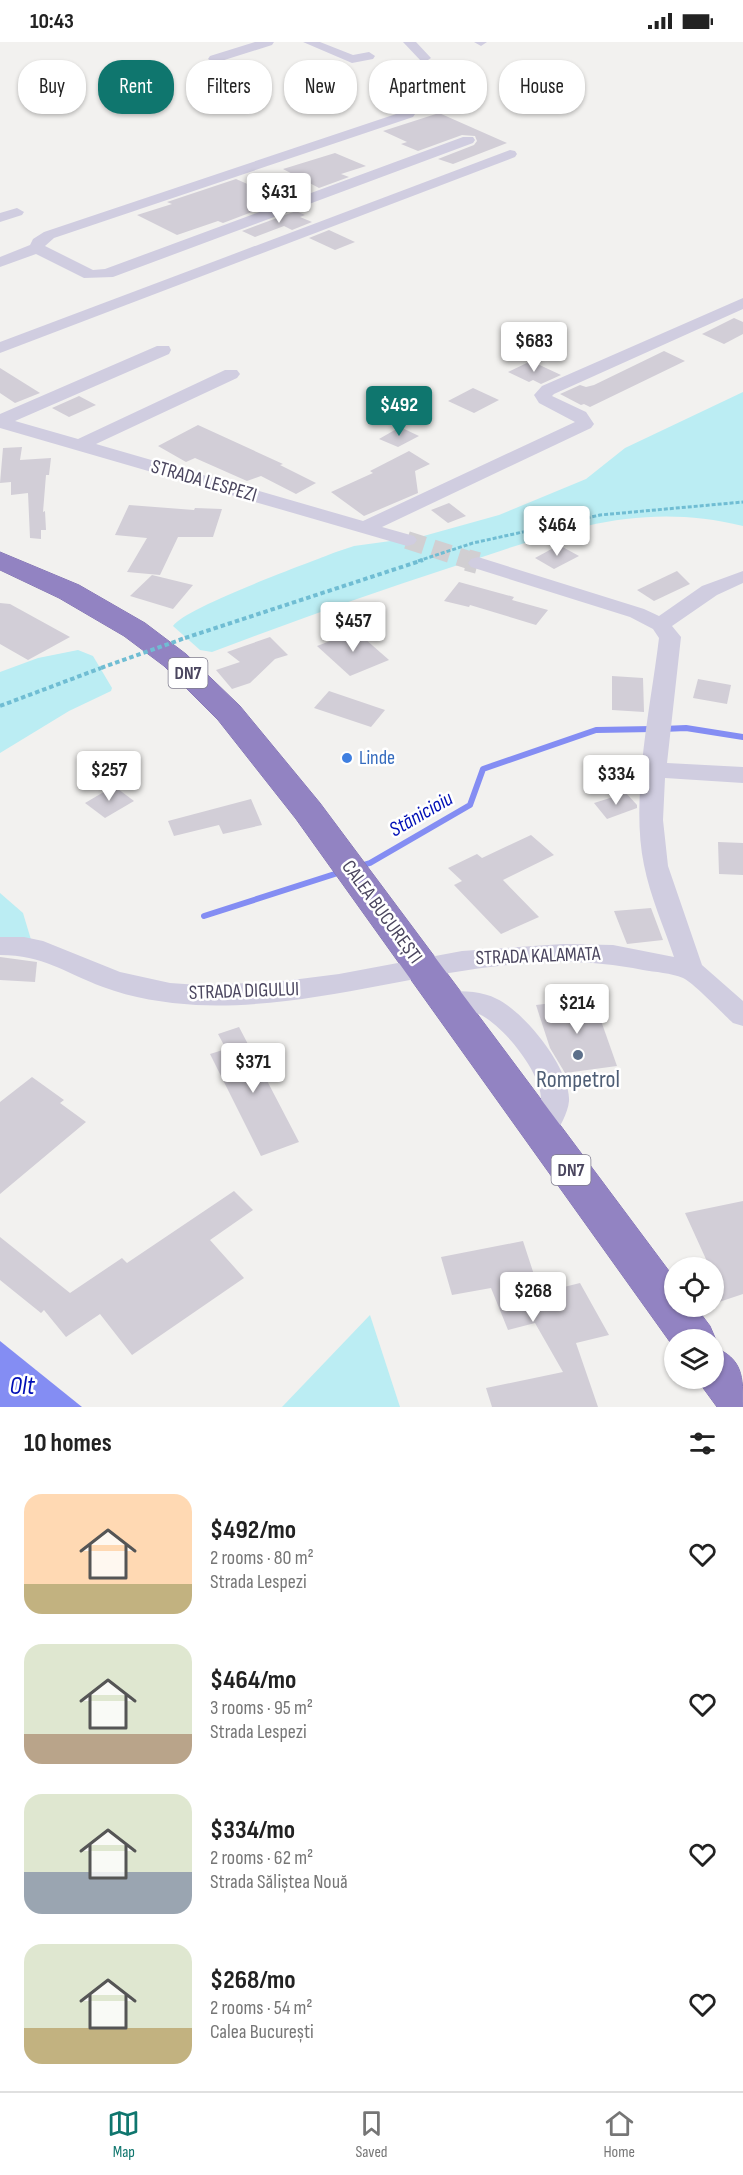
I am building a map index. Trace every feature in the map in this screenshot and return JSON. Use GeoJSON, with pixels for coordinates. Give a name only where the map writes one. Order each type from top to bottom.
{"type":"FeatureCollection","features":[{"type":"Feature","properties":{"kind":"highway","name":"CALEA BUCUREȘTI"},"geometry":{"type":"LineString","coordinates":[[0,560],[97,606],[135,630],[174,659],[240,726],[280,774],[367,890],[686,1329]]}},
{"type":"Feature","properties":{"kind":"highway"},"geometry":{"type":"LineString","coordinates":[[724,1380],[743,1406]]}},
{"type":"Feature","properties":{"kind":"street"},"geometry":{"type":"LineString","coordinates":[[214,59],[268,42]]}},
{"type":"Feature","properties":{"kind":"street"},"geometry":{"type":"LineString","coordinates":[[309,42],[351,59],[369,56]]}},
{"type":"Feature","properties":{"kind":"street"},"geometry":{"type":"LineString","coordinates":[[409,42],[424,58]]}},
{"type":"Feature","properties":{"kind":"street"},"geometry":{"type":"LineString","coordinates":[[37,248],[38,242],[49,235],[408,114]]}},
{"type":"Feature","properties":{"kind":"street"},"geometry":{"type":"LineString","coordinates":[[0,262],[37,248],[90,275],[107,274],[468,140]]}},
{"type":"Feature","properties":{"kind":"street"},"geometry":{"type":"LineString","coordinates":[[0,348],[510,153]]}},
{"type":"Feature","properties":{"kind":"street"},"geometry":{"type":"LineString","coordinates":[[0,218],[17,212]]}},
{"type":"Feature","properties":{"kind":"street"},"geometry":{"type":"LineString","coordinates":[[366,527],[585,424],[580,416],[545,399],[543,394],[548,390],[743,303]]}},
{"type":"Feature","properties":{"kind":"street"},"geometry":{"type":"LineString","coordinates":[[0,422],[163,350]]}},
{"type":"Feature","properties":{"kind":"street"},"geometry":{"type":"LineString","coordinates":[[80,445],[231,374]]}},
{"type":"Feature","properties":{"kind":"street","name":"STRADA LESPEZI"},"geometry":{"type":"LineString","coordinates":[[0,422],[407,540]]}},
{"type":"Feature","properties":{"kind":"street"},"geometry":{"type":"LineString","coordinates":[[478,563],[637,613],[660,625],[670,637],[652,790],[651,820],[656,866],[691,970]]}},
{"type":"Feature","properties":{"kind":"street"},"geometry":{"type":"LineString","coordinates":[[660,625],[689,603],[715,588],[743,577]]}},
{"type":"Feature","properties":{"kind":"street"},"geometry":{"type":"LineString","coordinates":[[656,770],[743,775]]}},
{"type":"Feature","properties":{"kind":"street","name":"STRADA DIGULUI"},"geometry":{"type":"LineString","coordinates":[[0,946],[24,946],[44,950],[112,980],[170,993],[199,995],[276,992],[339,984],[422,967]]}},
{"type":"Feature","properties":{"kind":"street","name":"STRADA KALAMATA"},"geometry":{"type":"LineString","coordinates":[[422,967],[462,960],[563,953],[613,954],[691,970],[743,1016]]}},
{"type":"Feature","properties":{"kind":"path"},"geometry":{"type":"LineString","coordinates":[[0,706],[186,638]]}},
{"type":"Feature","properties":{"kind":"shaded area"},"geometry":{"type":"Polygon","coordinates":[[[743,392],[743,526],[704,519],[666,516],[630,518],[560,532],[332,608],[212,652],[200,650],[173,626],[199,608],[336,552],[354,546],[420,537],[499,515],[586,479],[625,448],[743,392]]]}},
{"type":"Feature","properties":{"kind":"shaded area"},"geometry":{"type":"Polygon","coordinates":[[[78,650],[93,656],[112,688],[111,691],[69,711],[0,753],[0,672],[38,658],[78,650]]]}},
{"type":"Feature","properties":{"kind":"shaded area"},"geometry":{"type":"Polygon","coordinates":[[[0,893],[23,913],[35,953],[0,952],[0,893]]]}},
{"type":"Feature","properties":{"kind":"shaded area"},"geometry":{"type":"Polygon","coordinates":[[[370,1315],[400,1407],[282,1407],[370,1315]]]}},
{"type":"Feature","properties":{"kind":"water","name":"Olt"},"geometry":{"type":"Polygon","coordinates":[[[0,1341],[82,1407],[0,1407],[0,1341]]]}},
{"type":"Feature","properties":{"kind":"building"},"geometry":{"type":"Polygon","coordinates":[[[441,114],[507,143],[453,164],[438,159],[474,145],[477,141],[475,136],[462,135],[418,151],[401,144],[407,142],[383,131],[441,114]]]}},
{"type":"Feature","properties":{"kind":"building"},"geometry":{"type":"Polygon","coordinates":[[[335,153],[366,166],[341,174],[349,177],[319,188],[283,169],[335,153]]]}},
{"type":"Feature","properties":{"kind":"building"},"geometry":{"type":"Polygon","coordinates":[[[236,179],[284,200],[223,223],[218,221],[177,235],[137,215],[172,204],[167,202],[236,179]]]}},
{"type":"Feature","properties":{"kind":"building"},"geometry":{"type":"Polygon","coordinates":[[[296,211],[305,215],[300,217],[312,222],[292,230],[284,226],[255,237],[242,231],[296,211]]]}},
{"type":"Feature","properties":{"kind":"building"},"geometry":{"type":"Polygon","coordinates":[[[329,230],[355,242],[335,250],[309,238],[329,230]]]}},
{"type":"Feature","properties":{"kind":"building"},"geometry":{"type":"Polygon","coordinates":[[[734,318],[743,322],[743,334],[724,344],[702,334],[734,318]]]}},
{"type":"Feature","properties":{"kind":"building"},"geometry":{"type":"Polygon","coordinates":[[[664,351],[685,361],[590,407],[560,394],[580,385],[586,387],[594,385],[664,351]]]}},
{"type":"Feature","properties":{"kind":"building"},"geometry":{"type":"Polygon","coordinates":[[[531,361],[561,375],[541,384],[533,380],[529,382],[508,372],[531,361]]]}},
{"type":"Feature","properties":{"kind":"building"},"geometry":{"type":"Polygon","coordinates":[[[0,368],[40,393],[15,403],[0,393],[0,368]]]}},
{"type":"Feature","properties":{"kind":"building"},"geometry":{"type":"Polygon","coordinates":[[[473,388],[499,400],[474,413],[448,401],[473,388]]]}},
{"type":"Feature","properties":{"kind":"building"},"geometry":{"type":"Polygon","coordinates":[[[79,396],[96,405],[69,417],[52,408],[79,396]]]}},
{"type":"Feature","properties":{"kind":"building"},"geometry":{"type":"Polygon","coordinates":[[[198,425],[283,464],[280,465],[316,483],[296,494],[261,476],[247,481],[195,458],[186,462],[158,446],[198,425]]]}},
{"type":"Feature","properties":{"kind":"building"},"geometry":{"type":"Polygon","coordinates":[[[400,427],[419,436],[398,447],[379,439],[400,427]]]}},
{"type":"Feature","properties":{"kind":"building"},"geometry":{"type":"Polygon","coordinates":[[[22,447],[20,460],[51,458],[49,475],[46,475],[43,512],[45,511],[46,530],[41,530],[41,539],[30,538],[28,493],[11,495],[11,482],[0,483],[3,448],[22,447]]]}},
{"type":"Feature","properties":{"kind":"building"},"geometry":{"type":"Polygon","coordinates":[[[409,451],[430,464],[415,471],[418,493],[364,516],[331,492],[373,473],[370,471],[409,451]]]}},
{"type":"Feature","properties":{"kind":"building"},"geometry":{"type":"Polygon","coordinates":[[[449,503],[466,516],[448,523],[431,510],[449,503]]]}},
{"type":"Feature","properties":{"kind":"building"},"geometry":{"type":"Polygon","coordinates":[[[129,505],[194,510],[195,508],[222,509],[213,537],[178,537],[160,575],[127,572],[147,538],[115,535],[129,505]]]}},
{"type":"Feature","properties":{"kind":"building"},"geometry":{"type":"Polygon","coordinates":[[[559,545],[579,556],[554,569],[535,558],[559,545]]]}},
{"type":"Feature","properties":{"kind":"building"},"geometry":{"type":"Polygon","coordinates":[[[677,571],[690,584],[654,601],[637,590],[677,571]]]}},
{"type":"Feature","properties":{"kind":"building"},"geometry":{"type":"Polygon","coordinates":[[[152,575],[193,585],[173,609],[130,596],[152,575]]]}},
{"type":"Feature","properties":{"kind":"building"},"geometry":{"type":"Polygon","coordinates":[[[459,582],[514,597],[512,600],[548,610],[536,625],[470,605],[469,607],[444,601],[459,582]]]}},
{"type":"Feature","properties":{"kind":"building"},"geometry":{"type":"Polygon","coordinates":[[[0,603],[10,604],[70,637],[28,660],[0,644],[0,603]]]}},
{"type":"Feature","properties":{"kind":"building"},"geometry":{"type":"Polygon","coordinates":[[[356,631],[389,660],[350,676],[317,646],[356,631]]]}},
{"type":"Feature","properties":{"kind":"building"},"geometry":{"type":"Polygon","coordinates":[[[270,637],[288,655],[275,659],[250,683],[232,689],[216,670],[240,662],[227,652],[270,637]]]}},
{"type":"Feature","properties":{"kind":"building"},"geometry":{"type":"Polygon","coordinates":[[[612,676],[643,678],[644,712],[612,710],[612,676]]]}},
{"type":"Feature","properties":{"kind":"building"},"geometry":{"type":"Polygon","coordinates":[[[698,679],[731,685],[727,704],[693,698],[698,679]]]}},
{"type":"Feature","properties":{"kind":"building"},"geometry":{"type":"Polygon","coordinates":[[[329,691],[385,710],[371,727],[314,708],[329,691]]]}},
{"type":"Feature","properties":{"kind":"building"},"geometry":{"type":"Polygon","coordinates":[[[114,786],[134,801],[105,818],[85,803],[114,786]]]}},
{"type":"Feature","properties":{"kind":"building"},"geometry":{"type":"Polygon","coordinates":[[[626,793],[637,808],[607,819],[594,803],[626,793]]]}},
{"type":"Feature","properties":{"kind":"building"},"geometry":{"type":"Polygon","coordinates":[[[251,799],[262,825],[223,834],[219,825],[174,836],[168,821],[251,799]]]}},
{"type":"Feature","properties":{"kind":"building"},"geometry":{"type":"Polygon","coordinates":[[[531,835],[554,855],[503,880],[539,917],[501,934],[454,885],[462,881],[448,868],[477,854],[482,858],[531,835]]]}},
{"type":"Feature","properties":{"kind":"building"},"geometry":{"type":"Polygon","coordinates":[[[718,842],[743,843],[743,875],[719,874],[718,842]]]}},
{"type":"Feature","properties":{"kind":"building"},"geometry":{"type":"Polygon","coordinates":[[[651,908],[663,940],[627,944],[614,911],[651,908]]]}},
{"type":"Feature","properties":{"kind":"building"},"geometry":{"type":"Polygon","coordinates":[[[0,957],[37,962],[35,982],[0,980],[0,957]]]}},
{"type":"Feature","properties":{"kind":"building"},"geometry":{"type":"Polygon","coordinates":[[[593,998],[617,1066],[565,1073],[550,1048],[536,1005],[593,998]]]}},
{"type":"Feature","properties":{"kind":"building"},"geometry":{"type":"Polygon","coordinates":[[[239,1027],[299,1142],[261,1156],[210,1054],[226,1049],[218,1034],[239,1027]]]}},
{"type":"Feature","properties":{"kind":"building"},"geometry":{"type":"Polygon","coordinates":[[[32,1077],[64,1100],[60,1103],[86,1122],[0,1194],[0,1102],[32,1077]]]}},
{"type":"Feature","properties":{"kind":"building"},"geometry":{"type":"Polygon","coordinates":[[[234,1191],[253,1210],[210,1240],[244,1278],[132,1355],[100,1314],[66,1337],[44,1310],[41,1313],[0,1280],[0,1237],[70,1293],[122,1258],[127,1263],[234,1191]]]}},
{"type":"Feature","properties":{"kind":"building"},"geometry":{"type":"Polygon","coordinates":[[[743,1201],[743,1294],[724,1300],[724,1257],[705,1257],[685,1213],[743,1201]]]}},
{"type":"Feature","properties":{"kind":"building"},"geometry":{"type":"Polygon","coordinates":[[[523,1241],[540,1293],[580,1283],[609,1335],[576,1343],[598,1407],[492,1407],[486,1388],[563,1372],[535,1323],[508,1330],[491,1288],[452,1295],[441,1257],[523,1241]]]}},
{"type":"Feature","properties":{"kind":"waterway","name":"Stănicioiu"},"geometry":{"type":"LineString","coordinates":[[663,729],[686,728],[743,737]]}},
{"type":"Feature","properties":{"kind":"waterway","name":"Stănicioiu"},"geometry":{"type":"LineString","coordinates":[[360,866],[370,863],[470,805],[483,769],[596,730],[653,729]]}},
{"type":"Feature","properties":{"kind":"waterway","name":"Stănicioiu"},"geometry":{"type":"LineString","coordinates":[[204,916],[341,872]]}},
{"type":"Feature","properties":{"kind":"tunnel"},"geometry":{"type":"LineString","coordinates":[[407,540],[472,561]]}},
{"type":"Feature","properties":{"kind":"tunnel"},"geometry":{"type":"LineString","coordinates":[[467,560],[478,563]]}},
{"type":"Feature","properties":{"kind":"place","name":"Linde"},"geometry":{"type":"Point","coordinates":[347,758]}},
{"type":"Feature","properties":{"kind":"place","name":"Rompetrol"},"geometry":{"type":"Point","coordinates":[578,1055]}}]}
